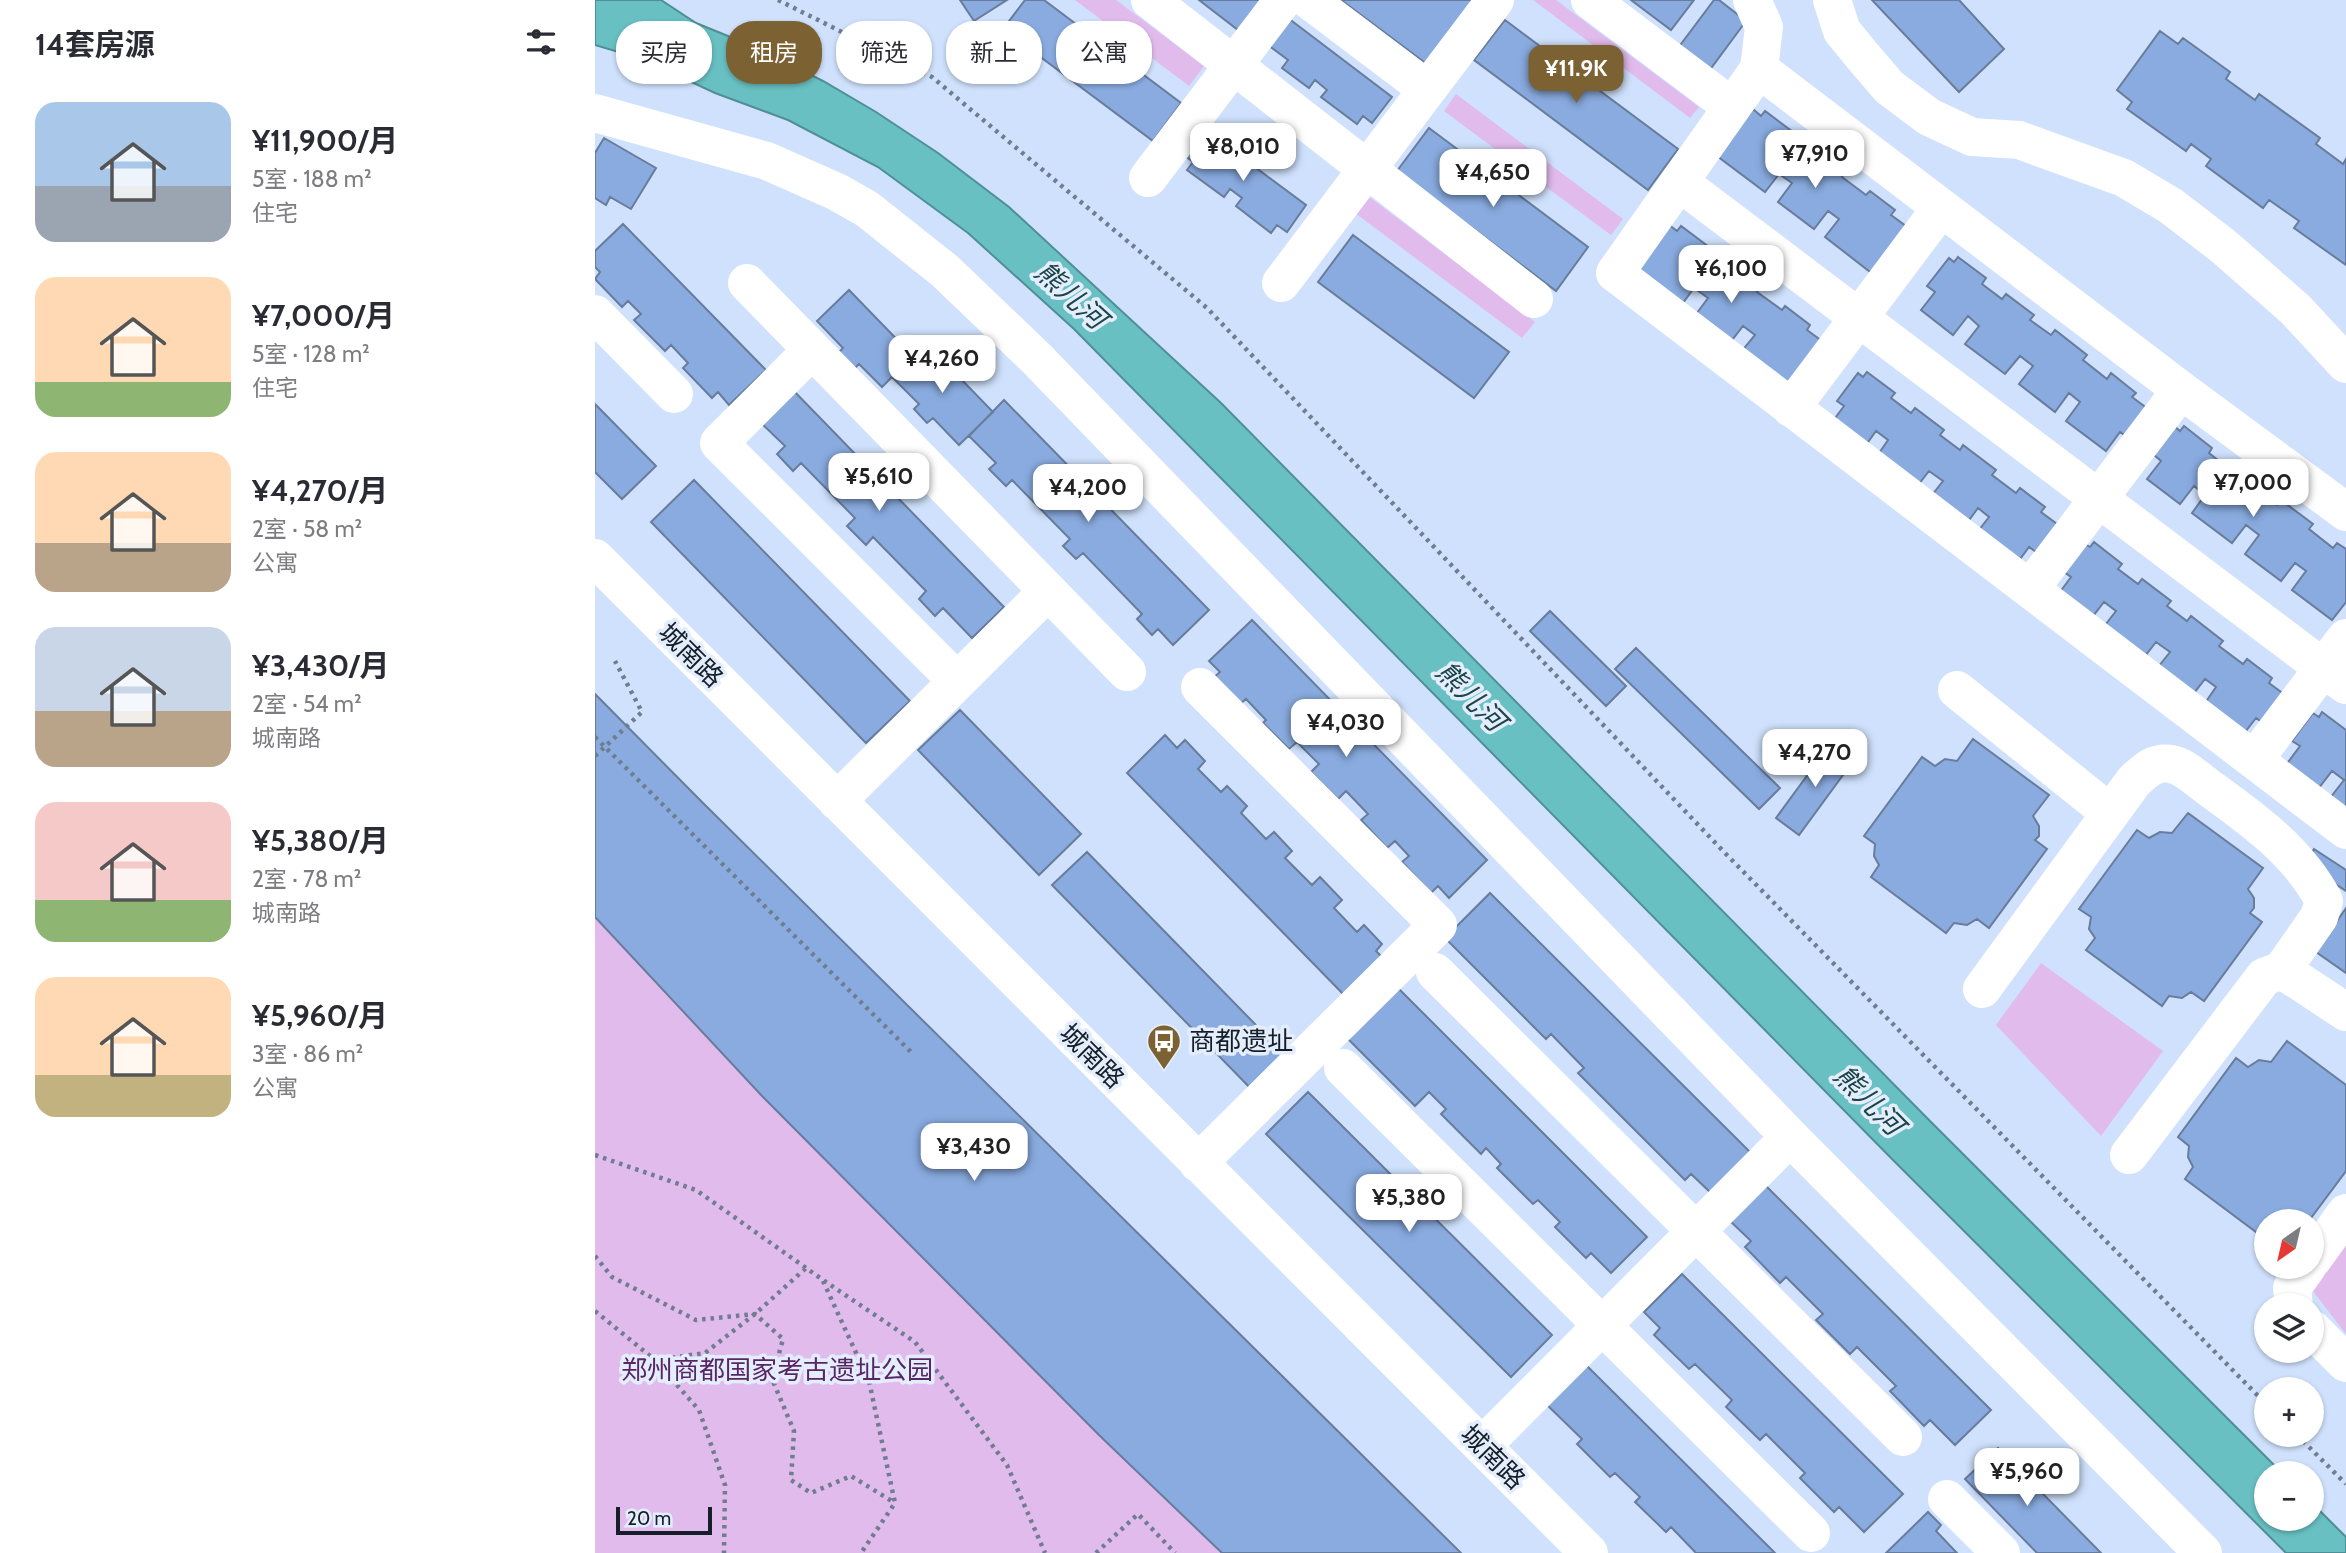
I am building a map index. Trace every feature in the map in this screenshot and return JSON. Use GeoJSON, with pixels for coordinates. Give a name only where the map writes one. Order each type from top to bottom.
{"type":"FeatureCollection","features":[{"type":"Feature","properties":{"kind":"street"},"geometry":{"type":"LineString","coordinates":[[1150,0],[1534,299]]}},
{"type":"Feature","properties":{"kind":"street"},"geometry":{"type":"LineString","coordinates":[[1148,178],[1283,0]]}},
{"type":"Feature","properties":{"kind":"street"},"geometry":{"type":"LineString","coordinates":[[1309,0],[1427,89]]}},
{"type":"Feature","properties":{"kind":"street"},"geometry":{"type":"LineString","coordinates":[[1281,283],[1495,0]]}},
{"type":"Feature","properties":{"kind":"street"},"geometry":{"type":"LineString","coordinates":[[1590,0],[1732,107]]}},
{"type":"Feature","properties":{"kind":"street"},"geometry":{"type":"LineString","coordinates":[[1752,0],[1764,27],[1759,69],[1615,273],[2346,830]]}},
{"type":"Feature","properties":{"kind":"street"},"geometry":{"type":"LineString","coordinates":[[1832,0],[1842,30],[1889,88],[1929,117],[1972,137],[2019,140],[2124,178],[2171,206],[2223,247],[2295,309],[2346,364]]}},
{"type":"Feature","properties":{"kind":"street"},"geometry":{"type":"LineString","coordinates":[[1759,69],[2346,512]]}},
{"type":"Feature","properties":{"kind":"street"},"geometry":{"type":"LineString","coordinates":[[595,113],[767,161],[837,191],[867,209],[945,271],[1037,359],[1790,1137],[2203,1553]]}},
{"type":"Feature","properties":{"kind":"street"},"geometry":{"type":"LineString","coordinates":[[1679,182],[2335,677]]}},
{"type":"Feature","properties":{"kind":"street"},"geometry":{"type":"LineString","coordinates":[[1791,408],[1941,208]]}},
{"type":"Feature","properties":{"kind":"street"},"geometry":{"type":"LineString","coordinates":[[747,283],[1127,672]]}},
{"type":"Feature","properties":{"kind":"street"},"geometry":{"type":"LineString","coordinates":[[595,314],[674,394]]}},
{"type":"Feature","properties":{"kind":"street"},"geometry":{"type":"LineString","coordinates":[[812,350],[719,443],[957,681]]}},
{"type":"Feature","properties":{"kind":"street"},"geometry":{"type":"LineString","coordinates":[[2030,589],[2181,390]]}},
{"type":"Feature","properties":{"kind":"street","name":"城南路"},"geometry":{"type":"LineString","coordinates":[[595,558],[1589,1553]]}},
{"type":"Feature","properties":{"kind":"street"},"geometry":{"type":"LineString","coordinates":[[837,801],[1048,591]]}},
{"type":"Feature","properties":{"kind":"street"},"geometry":{"type":"LineString","coordinates":[[2254,760],[2335,677],[2346,638]]}},
{"type":"Feature","properties":{"kind":"street"},"geometry":{"type":"LineString","coordinates":[[1198,1163],[1438,925],[1200,687]]}},
{"type":"Feature","properties":{"kind":"street"},"geometry":{"type":"LineString","coordinates":[[1957,690],[2110,813]]}},
{"type":"Feature","properties":{"kind":"street"},"geometry":{"type":"LineString","coordinates":[[1982,989],[2134,781],[2151,765],[2171,764],[2185,770],[2260,824],[2315,884],[2323,901],[2319,917],[2283,970],[2264,976],[2129,1155]]}},
{"type":"Feature","properties":{"kind":"street"},"geometry":{"type":"LineString","coordinates":[[2283,970],[2346,1012]]}},
{"type":"Feature","properties":{"kind":"street"},"geometry":{"type":"LineString","coordinates":[[1435,972],[1903,1437]]}},
{"type":"Feature","properties":{"kind":"street"},"geometry":{"type":"LineString","coordinates":[[1343,1068],[1811,1534]]}},
{"type":"Feature","properties":{"kind":"street"},"geometry":{"type":"LineString","coordinates":[[1482,1446],[1790,1137]]}},
{"type":"Feature","properties":{"kind":"street"},"geometry":{"type":"LineString","coordinates":[[2324,1243],[2346,1213]]}},
{"type":"Feature","properties":{"kind":"street"},"geometry":{"type":"LineString","coordinates":[[2324,1341],[2346,1363]]}},
{"type":"Feature","properties":{"kind":"street"},"geometry":{"type":"LineString","coordinates":[[1947,1499],[2001,1553]]}},
{"type":"Feature","properties":{"kind":"path"},"geometry":{"type":"LineString","coordinates":[[778,0],[932,77],[1207,308],[1724,852],[2254,1392]]}},
{"type":"Feature","properties":{"kind":"path"},"geometry":{"type":"LineString","coordinates":[[595,756],[642,712],[615,661]]}},
{"type":"Feature","properties":{"kind":"path"},"geometry":{"type":"LineString","coordinates":[[595,737],[914,1055]]}},
{"type":"Feature","properties":{"kind":"path"},"geometry":{"type":"LineString","coordinates":[[595,1155],[696,1190],[915,1342],[1007,1465],[1045,1553]]}},
{"type":"Feature","properties":{"kind":"path"},"geometry":{"type":"LineString","coordinates":[[595,1256],[612,1277],[696,1320],[755,1314],[783,1339],[772,1379],[794,1431],[791,1480],[811,1493],[851,1476],[895,1503]]}},
{"type":"Feature","properties":{"kind":"path"},"geometry":{"type":"LineString","coordinates":[[655,1360],[705,1353],[755,1314],[806,1268]]}},
{"type":"Feature","properties":{"kind":"path"},"geometry":{"type":"LineString","coordinates":[[823,1280],[869,1381],[895,1503],[861,1553]]}},
{"type":"Feature","properties":{"kind":"path"},"geometry":{"type":"LineString","coordinates":[[595,1311],[655,1360],[699,1410],[725,1485],[724,1553]]}},
{"type":"Feature","properties":{"kind":"path"},"geometry":{"type":"LineString","coordinates":[[2309,1447],[2346,1484]]}},
{"type":"Feature","properties":{"kind":"path"},"geometry":{"type":"LineString","coordinates":[[1096,1553],[1138,1514],[1175,1553]]}},
{"type":"Feature","properties":{"kind":"green space"},"geometry":{"type":"Polygon","coordinates":[[[1075,0],[1116,0],[1144,21],[1103,21],[1075,0]]]}},
{"type":"Feature","properties":{"kind":"green space"},"geometry":{"type":"Polygon","coordinates":[[[1533,0],[1556,0],[1699,107],[1690,118],[1533,0]]]}},
{"type":"Feature","properties":{"kind":"green space"},"geometry":{"type":"Polygon","coordinates":[[[1152,27],[1204,66],[1189,86],[1152,58],[1152,27]]]}},
{"type":"Feature","properties":{"kind":"green space"},"geometry":{"type":"Polygon","coordinates":[[[1456,94],[1623,219],[1611,235],[1444,111],[1456,94]]]}},
{"type":"Feature","properties":{"kind":"green space"},"geometry":{"type":"Polygon","coordinates":[[[1368,196],[1535,322],[1522,338],[1355,213],[1368,196]]]}},
{"type":"Feature","properties":{"kind":"green space","name":"郑州商都国家考古遗址公园"},"geometry":{"type":"Polygon","coordinates":[[[595,917],[904,1240],[1222,1553],[595,1553],[595,917]]]}},
{"type":"Feature","properties":{"kind":"green space"},"geometry":{"type":"Polygon","coordinates":[[[2041,963],[2163,1051],[2101,1136],[1996,1025],[2041,963]]]}},
{"type":"Feature","properties":{"kind":"green space"},"geometry":{"type":"Polygon","coordinates":[[[2346,1236],[2346,1334],[2324,1306],[2324,1293],[2314,1293],[2312,1290],[2319,1279],[2324,1279],[2324,1271],[2346,1236]]]}},
{"type":"Feature","properties":{"kind":"water"},"geometry":{"type":"Polygon","coordinates":[[[595,0],[661,0],[693,21],[616,21],[616,51],[595,45],[595,0]]]}},
{"type":"Feature","properties":{"kind":"water","name":"熊儿河"},"geometry":{"type":"Polygon","coordinates":[[[712,30],[726,35],[726,84],[822,84],[822,80],[876,112],[938,153],[1009,207],[1221,403],[2270,1461],[2254,1461],[2254,1521],[1892,1159],[1074,329],[968,233],[878,167],[788,120],[696,84],[712,84],[712,30]]]}},
{"type":"Feature","properties":{"kind":"water"},"geometry":{"type":"Polygon","coordinates":[[[2324,1515],[2346,1537],[2346,1553],[2286,1553],[2264,1531],[2324,1531],[2324,1515]]]}},
{"type":"Feature","properties":{"kind":"building"},"geometry":{"type":"Polygon","coordinates":[[[960,0],[1007,0],[974,21],[960,0]]]}},
{"type":"Feature","properties":{"kind":"building"},"geometry":{"type":"Polygon","coordinates":[[[1025,0],[1044,0],[1072,21],[1056,21],[1056,69],[1042,58],[1042,21],[1009,21],[1025,0]]]}},
{"type":"Feature","properties":{"kind":"building"},"geometry":{"type":"Polygon","coordinates":[[[1199,0],[1261,0],[1238,30],[1199,0]]]}},
{"type":"Feature","properties":{"kind":"building"},"geometry":{"type":"Polygon","coordinates":[[[1341,0],[1470,0],[1474,3],[1428,65],[1341,0]]]}},
{"type":"Feature","properties":{"kind":"building"},"geometry":{"type":"Polygon","coordinates":[[[1631,0],[1694,0],[1671,30],[1631,0]]]}},
{"type":"Feature","properties":{"kind":"building"},"geometry":{"type":"Polygon","coordinates":[[[1714,0],[1719,0],[1746,21],[1709,71],[1678,48],[1714,0]]]}},
{"type":"Feature","properties":{"kind":"building"},"geometry":{"type":"Polygon","coordinates":[[[1872,0],[1959,0],[2004,49],[1959,92],[1872,0]]]}},
{"type":"Feature","properties":{"kind":"building"},"geometry":{"type":"Polygon","coordinates":[[[1288,18],[1392,97],[1372,123],[1363,116],[1357,124],[1321,97],[1327,90],[1315,80],[1309,88],[1282,68],[1288,60],[1268,45],[1288,18]]]}},
{"type":"Feature","properties":{"kind":"building"},"geometry":{"type":"Polygon","coordinates":[[[1505,20],[1678,149],[1648,190],[1474,60],[1505,20]]]}},
{"type":"Feature","properties":{"kind":"building"},"geometry":{"type":"Polygon","coordinates":[[[2160,31],[2178,44],[2183,38],[2230,72],[2226,79],[2255,100],[2259,94],[2320,138],[2316,144],[2343,164],[2346,159],[2346,265],[2294,228],[2299,221],[2269,200],[2263,208],[2206,166],[2211,159],[2191,144],[2186,151],[2127,109],[2132,102],[2117,90],[2160,31]]]}},
{"type":"Feature","properties":{"kind":"building"},"geometry":{"type":"Polygon","coordinates":[[[1152,81],[1181,103],[1153,141],[1077,84],[1152,84],[1152,81]]]}},
{"type":"Feature","properties":{"kind":"building"},"geometry":{"type":"Polygon","coordinates":[[[1753,109],[1761,116],[1765,111],[1793,132],[1790,138],[1809,153],[1813,148],[1845,172],[1842,177],[1866,195],[1870,191],[1895,210],[1891,215],[1910,229],[1874,275],[1825,237],[1839,219],[1828,211],[1814,229],[1778,202],[1792,183],[1779,174],[1765,192],[1717,156],[1753,109]]]}},
{"type":"Feature","properties":{"kind":"building"},"geometry":{"type":"Polygon","coordinates":[[[1429,128],[1588,247],[1556,291],[1397,171],[1429,128]]]}},
{"type":"Feature","properties":{"kind":"building"},"geometry":{"type":"Polygon","coordinates":[[[1204,129],[1306,205],[1287,232],[1277,225],[1271,233],[1236,206],[1242,198],[1230,189],[1224,197],[1187,170],[1193,162],[1184,155],[1204,129]]]}},
{"type":"Feature","properties":{"kind":"building"},"geometry":{"type":"Polygon","coordinates":[[[604,138],[656,168],[631,209],[610,197],[606,205],[595,198],[595,153],[604,138]]]}},
{"type":"Feature","properties":{"kind":"building"},"geometry":{"type":"Polygon","coordinates":[[[623,224],[766,370],[729,405],[718,392],[712,398],[683,368],[688,363],[671,345],[665,351],[634,320],[641,314],[628,301],[622,307],[595,279],[600,272],[595,267],[595,251],[623,224]]]}},
{"type":"Feature","properties":{"kind":"building"},"geometry":{"type":"Polygon","coordinates":[[[1668,224],[1677,231],[1681,226],[1709,247],[1705,253],[1725,268],[1729,263],[1761,287],[1757,292],[1782,310],[1785,306],[1810,325],[1807,330],[1826,344],[1790,390],[1741,352],[1755,335],[1743,326],[1729,344],[1694,317],[1708,298],[1694,288],[1680,307],[1633,271],[1668,224]]]}},
{"type":"Feature","properties":{"kind":"building"},"geometry":{"type":"Polygon","coordinates":[[[1353,235],[1509,352],[1474,398],[1318,282],[1353,235]]]}},
{"type":"Feature","properties":{"kind":"building"},"geometry":{"type":"Polygon","coordinates":[[[1958,257],[1986,278],[1982,284],[2002,299],[2006,294],[2034,315],[2030,320],[2051,335],[2055,330],[2087,355],[2083,360],[2107,379],[2111,373],[2136,393],[2132,397],[2148,409],[2127,437],[2120,432],[2106,451],[2066,421],[2080,402],[2069,393],[2055,412],[2019,384],[2033,366],[2020,356],[2005,374],[1965,344],[1979,326],[1968,316],[1953,335],[1921,310],[1935,292],[1927,286],[1949,258],[1954,262],[1958,257]]]}},
{"type":"Feature","properties":{"kind":"building"},"geometry":{"type":"Polygon","coordinates":[[[849,290],[913,356],[882,387],[859,364],[853,370],[837,354],[843,348],[817,321],[849,290]]]}},
{"type":"Feature","properties":{"kind":"building"},"geometry":{"type":"Polygon","coordinates":[[[927,344],[993,412],[959,445],[933,418],[927,423],[914,409],[919,404],[892,377],[927,344]]]}},
{"type":"Feature","properties":{"kind":"building"},"geometry":{"type":"Polygon","coordinates":[[[1867,372],[1895,393],[1891,398],[1911,413],[1915,408],[1944,430],[1940,435],[1960,450],[1963,445],[1996,470],[1992,475],[2016,493],[2020,488],[2045,507],[2041,512],[2057,524],[2036,552],[2029,547],[2015,566],[1975,535],[1989,517],[1978,508],[1964,527],[1928,500],[1943,481],[1929,471],[1915,489],[1875,459],[1888,440],[1876,431],[1863,449],[1830,425],[1844,406],[1837,401],[1858,373],[1863,377],[1867,372]]]}},
{"type":"Feature","properties":{"kind":"building"},"geometry":{"type":"Polygon","coordinates":[[[790,387],[1004,607],[972,638],[943,608],[935,616],[919,599],[926,591],[873,537],[866,545],[847,526],[855,518],[801,463],[793,471],[777,454],[785,446],[757,419],[790,387]]]}},
{"type":"Feature","properties":{"kind":"building"},"geometry":{"type":"Polygon","coordinates":[[[1004,400],[1209,610],[1173,645],[1158,629],[1152,635],[1137,619],[1142,614],[1083,553],[1076,559],[1063,546],[1070,539],[1012,480],[1006,486],[989,469],[996,463],[969,436],[1004,400]]]}},
{"type":"Feature","properties":{"kind":"building"},"geometry":{"type":"Polygon","coordinates":[[[595,404],[656,466],[622,499],[595,472],[595,404]]]}},
{"type":"Feature","properties":{"kind":"building"},"geometry":{"type":"Polygon","coordinates":[[[2184,426],[2212,448],[2209,453],[2228,468],[2232,463],[2260,484],[2256,490],[2277,505],[2281,500],[2313,524],[2309,529],[2333,548],[2337,543],[2346,549],[2346,602],[2332,620],[2292,590],[2306,571],[2295,563],[2281,581],[2245,554],[2259,535],[2246,525],[2232,543],[2192,513],[2205,495],[2194,486],[2180,504],[2147,479],[2161,461],[2154,455],[2175,427],[2180,431],[2184,426]]]}},
{"type":"Feature","properties":{"kind":"building"},"geometry":{"type":"Polygon","coordinates":[[[694,480],[910,701],[866,743],[651,522],[694,480]]]}},
{"type":"Feature","properties":{"kind":"building"},"geometry":{"type":"Polygon","coordinates":[[[2094,542],[2122,564],[2118,569],[2138,584],[2142,579],[2171,601],[2167,606],[2187,621],[2191,616],[2223,641],[2219,646],[2243,664],[2247,659],[2272,678],[2269,683],[2285,695],[2263,723],[2256,718],[2242,736],[2203,706],[2216,687],[2205,679],[2191,697],[2155,671],[2170,652],[2156,642],[2142,660],[2102,629],[2116,611],[2104,602],[2090,620],[2057,596],[2071,577],[2064,572],[2085,544],[2090,547],[2094,542]]]}},
{"type":"Feature","properties":{"kind":"building"},"geometry":{"type":"Polygon","coordinates":[[[1550,611],[1626,686],[1606,706],[1530,631],[1550,611]]]}},
{"type":"Feature","properties":{"kind":"building"},"geometry":{"type":"Polygon","coordinates":[[[1252,620],[1487,860],[1449,898],[1438,886],[1431,893],[1402,862],[1409,856],[1395,841],[1387,848],[1361,820],[1368,814],[1346,791],[1338,799],[1311,772],[1319,764],[1297,742],[1289,749],[1263,723],[1266,720],[1246,699],[1239,705],[1213,678],[1220,672],[1209,661],[1252,620]]]}},
{"type":"Feature","properties":{"kind":"building"},"geometry":{"type":"Polygon","coordinates":[[[1636,648],[1780,788],[1759,809],[1615,669],[1636,648]]]}},
{"type":"Feature","properties":{"kind":"building"},"geometry":{"type":"Polygon","coordinates":[[[595,694],[1461,1553],[1222,1553],[1100,1436],[762,1096],[595,917],[595,694]]]}},
{"type":"Feature","properties":{"kind":"building"},"geometry":{"type":"Polygon","coordinates":[[[960,710],[1081,834],[1039,875],[918,750],[960,710]]]}},
{"type":"Feature","properties":{"kind":"building"},"geometry":{"type":"Polygon","coordinates":[[[2322,712],[2346,730],[2346,811],[2330,798],[2344,780],[2332,771],[2318,789],[2286,765],[2300,746],[2292,741],[2313,713],[2319,717],[2322,712]]]}},
{"type":"Feature","properties":{"kind":"building"},"geometry":{"type":"Polygon","coordinates":[[[1165,735],[1177,748],[1185,740],[1205,761],[1198,769],[1221,792],[1227,786],[1247,806],[1241,813],[1266,839],[1274,832],[1292,851],[1285,858],[1312,885],[1320,877],[1342,900],[1334,908],[1357,932],[1364,925],[1382,944],[1376,951],[1387,962],[1348,999],[1127,773],[1165,735]]]}},
{"type":"Feature","properties":{"kind":"building"},"geometry":{"type":"Polygon","coordinates":[[[1973,739],[2049,795],[2033,816],[2039,826],[2039,836],[2035,840],[2047,849],[1989,928],[1977,919],[1967,925],[1954,923],[1946,933],[1871,877],[1879,865],[1874,856],[1875,844],[1864,836],[1922,757],[1935,766],[1945,759],[1957,761],[1973,739]]]}},
{"type":"Feature","properties":{"kind":"building"},"geometry":{"type":"Polygon","coordinates":[[[1831,743],[1854,760],[1799,835],[1776,818],[1831,743]]]}},
{"type":"Feature","properties":{"kind":"building"},"geometry":{"type":"Polygon","coordinates":[[[2188,813],[2263,868],[2248,889],[2254,898],[2254,908],[2250,913],[2262,922],[2204,1001],[2191,992],[2182,998],[2169,996],[2162,1006],[2086,950],[2095,938],[2089,929],[2091,917],[2079,909],[2137,830],[2149,838],[2160,832],[2172,833],[2188,813]]]}},
{"type":"Feature","properties":{"kind":"building"},"geometry":{"type":"Polygon","coordinates":[[[2314,849],[2346,870],[2346,891],[2305,864],[2314,849]]]}},
{"type":"Feature","properties":{"kind":"building"},"geometry":{"type":"Polygon","coordinates":[[[1087,852],[1293,1063],[1259,1097],[1052,885],[1087,852]]]}},
{"type":"Feature","properties":{"kind":"building"},"geometry":{"type":"Polygon","coordinates":[[[1490,893],[1751,1153],[1711,1193],[1691,1174],[1685,1180],[1578,1073],[1584,1068],[1551,1034],[1546,1039],[1445,938],[1490,893]]]}},
{"type":"Feature","properties":{"kind":"building"},"geometry":{"type":"Polygon","coordinates":[[[2346,908],[2346,973],[2316,952],[2346,908]]]}},
{"type":"Feature","properties":{"kind":"building"},"geometry":{"type":"Polygon","coordinates":[[[1397,987],[1647,1237],[1611,1273],[1591,1253],[1586,1258],[1555,1227],[1560,1222],[1538,1200],[1533,1204],[1497,1168],[1501,1164],[1486,1148],[1481,1154],[1441,1114],[1446,1109],[1429,1092],[1415,1106],[1347,1038],[1397,987]]]}},
{"type":"Feature","properties":{"kind":"building"},"geometry":{"type":"Polygon","coordinates":[[[2287,1041],[2346,1085],[2346,1171],[2318,1209],[2254,1209],[2254,1231],[2185,1179],[2193,1167],[2188,1157],[2189,1146],[2178,1137],[2236,1058],[2248,1067],[2259,1060],[2271,1062],[2287,1041]]]}},
{"type":"Feature","properties":{"kind":"building"},"geometry":{"type":"Polygon","coordinates":[[[1308,1092],[1552,1335],[1511,1377],[1266,1134],[1308,1092]]]}},
{"type":"Feature","properties":{"kind":"building"},"geometry":{"type":"Polygon","coordinates":[[[1764,1184],[1991,1410],[1955,1445],[1930,1420],[1924,1426],[1890,1391],[1896,1386],[1857,1347],[1850,1354],[1816,1320],[1823,1314],[1786,1277],[1780,1283],[1745,1247],[1751,1241],[1728,1219],[1764,1184]]]}},
{"type":"Feature","properties":{"kind":"building"},"geometry":{"type":"Polygon","coordinates":[[[1682,1274],[1903,1494],[1864,1532],[1839,1507],[1834,1512],[1800,1478],[1805,1473],[1766,1434],[1760,1440],[1726,1407],[1732,1400],[1695,1364],[1689,1369],[1654,1335],[1660,1328],[1644,1312],[1682,1274]]]}},
{"type":"Feature","properties":{"kind":"building"},"geometry":{"type":"Polygon","coordinates":[[[1584,1363],[1775,1553],[1696,1553],[1671,1527],[1666,1532],[1635,1502],[1640,1497],[1615,1473],[1610,1477],[1577,1444],[1582,1439],[1544,1402],[1584,1363]]]}},
{"type":"Feature","properties":{"kind":"building"},"geometry":{"type":"Polygon","coordinates":[[[1998,1448],[2101,1553],[2037,1553],[1965,1479],[1998,1448]]]}},
{"type":"Feature","properties":{"kind":"building"},"geometry":{"type":"Polygon","coordinates":[[[1928,1512],[1941,1525],[1936,1531],[1957,1553],[1886,1553],[1928,1512]]]}},
{"type":"Feature","properties":{"kind":"place","name":"商都遗址"},"geometry":{"type":"Point","coordinates":[1164,1071]}}]}
